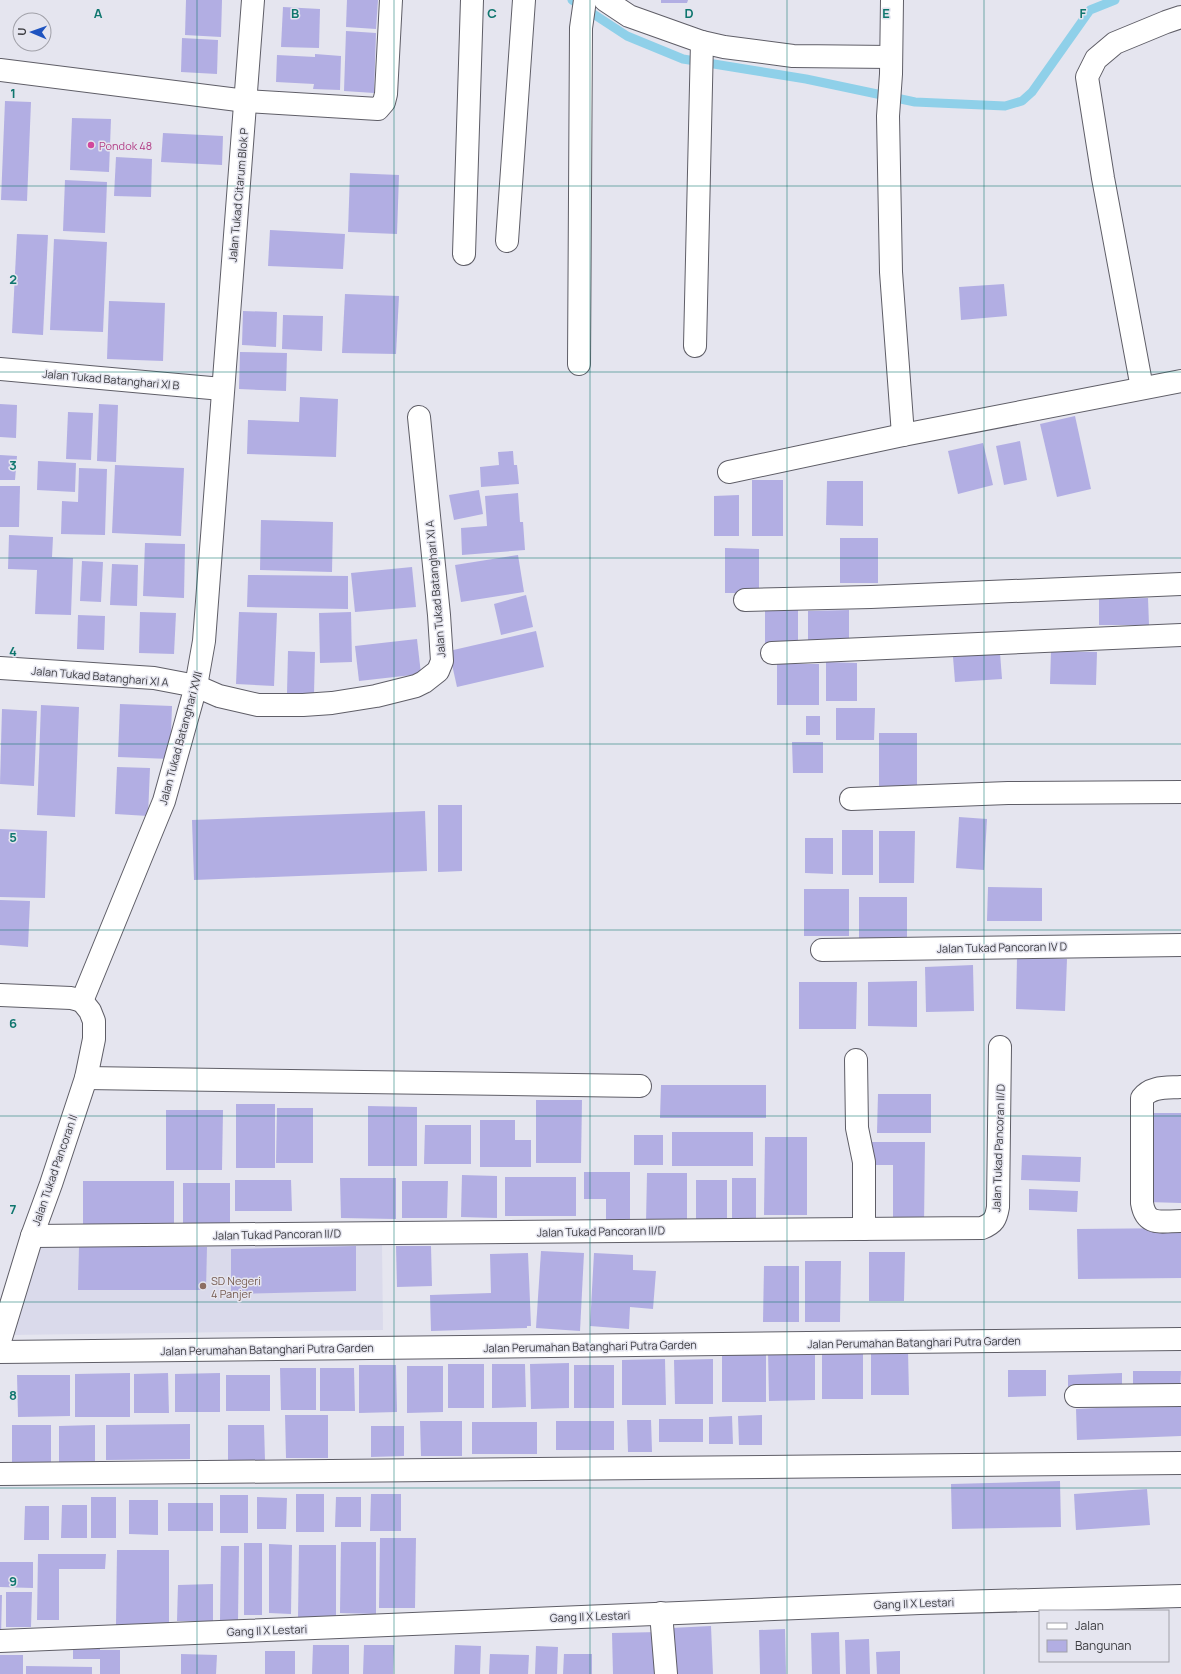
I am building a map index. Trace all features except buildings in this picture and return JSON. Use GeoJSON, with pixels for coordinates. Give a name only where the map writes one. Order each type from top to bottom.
{"type":"FeatureCollection","features":[{"type":"Feature","properties":{"kind":"street","name":"Jalan Tukad Citarum Blok P"},"geometry":{"type":"LineString","coordinates":[[222,389],[253,0]]}},
{"type":"Feature","properties":{"kind":"street"},"geometry":{"type":"LineString","coordinates":[[0,70],[246,101],[378,109],[384,102],[386,94],[391,0]]}},
{"type":"Feature","properties":{"kind":"street"},"geometry":{"type":"LineString","coordinates":[[464,254],[472,0]]}},
{"type":"Feature","properties":{"kind":"street"},"geometry":{"type":"LineString","coordinates":[[507,241],[524,0]]}},
{"type":"Feature","properties":{"kind":"street"},"geometry":{"type":"LineString","coordinates":[[579,364],[581,28],[585,0]]}},
{"type":"Feature","properties":{"kind":"street"},"geometry":{"type":"LineString","coordinates":[[605,0],[629,16],[702,46],[724,47],[891,66]]}},
{"type":"Feature","properties":{"kind":"street"},"geometry":{"type":"LineString","coordinates":[[892,0],[891,66],[888,116],[891,272],[903,435]]}},
{"type":"Feature","properties":{"kind":"street"},"geometry":{"type":"LineString","coordinates":[[1142,388],[1103,178],[1087,76],[1096,59],[1115,44],[1181,17]]}},
{"type":"Feature","properties":{"kind":"street"},"geometry":{"type":"LineString","coordinates":[[695,346],[702,46]]}},
{"type":"Feature","properties":{"kind":"street","name":"Jalan Tukad Batanghari XI B"},"geometry":{"type":"LineString","coordinates":[[0,369],[222,389]]}},
{"type":"Feature","properties":{"kind":"street"},"geometry":{"type":"LineString","coordinates":[[728,472],[903,435],[1181,381]]}},
{"type":"Feature","properties":{"kind":"street","name":"Jalan Tukad Batanghari XVII"},"geometry":{"type":"LineString","coordinates":[[82,1001],[164,802],[196,686],[204,641],[222,389]]}},
{"type":"Feature","properties":{"kind":"street","name":"Jalan Tukad Batanghari XI A"},"geometry":{"type":"LineString","coordinates":[[0,668],[154,678],[196,686],[219,696],[258,705],[303,705],[332,703],[383,695],[416,686],[424,682],[438,671],[442,661],[440,615],[419,417]]}},
{"type":"Feature","properties":{"kind":"street"},"geometry":{"type":"LineString","coordinates":[[745,600],[871,597],[1181,584]]}},
{"type":"Feature","properties":{"kind":"street"},"geometry":{"type":"LineString","coordinates":[[772,653],[1181,635]]}},
{"type":"Feature","properties":{"kind":"street"},"geometry":{"type":"LineString","coordinates":[[851,798],[1008,793],[1181,792]]}},
{"type":"Feature","properties":{"kind":"street","name":"Jalan Tukad Pancoran IV D"},"geometry":{"type":"LineString","coordinates":[[822,950],[1181,945]]}},
{"type":"Feature","properties":{"kind":"street"},"geometry":{"type":"LineString","coordinates":[[0,996],[71,998],[82,1001]]}},
{"type":"Feature","properties":{"kind":"street","name":"Jalan Tukad Pancoran II"},"geometry":{"type":"LineString","coordinates":[[1,1334],[32,1236],[52,1184],[86,1078],[94,1039],[94,1021],[90,1011],[82,1001]]}},
{"type":"Feature","properties":{"kind":"street","name":"Jalan Tukad Pancoran II/D"},"geometry":{"type":"LineString","coordinates":[[32,1236],[982,1228],[996,1220],[998,1207],[1000,1047]]}},
{"type":"Feature","properties":{"kind":"street"},"geometry":{"type":"LineString","coordinates":[[856,1060],[857,1128],[864,1162],[864,1229]]}},
{"type":"Feature","properties":{"kind":"street"},"geometry":{"type":"LineString","coordinates":[[86,1078],[640,1086]]}},
{"type":"Feature","properties":{"kind":"street"},"geometry":{"type":"LineString","coordinates":[[1181,1087],[1154,1089],[1146,1092],[1142,1098],[1142,1203],[1147,1218],[1153,1221],[1181,1221]]}},
{"type":"Feature","properties":{"kind":"street","name":"Jalan Perumahan Batanghari Putra Garden"},"geometry":{"type":"LineString","coordinates":[[0,1352],[1181,1339]]}},
{"type":"Feature","properties":{"kind":"street"},"geometry":{"type":"LineString","coordinates":[[1076,1396],[1181,1395]]}},
{"type":"Feature","properties":{"kind":"street"},"geometry":{"type":"LineString","coordinates":[[0,1474],[1181,1463]]}},
{"type":"Feature","properties":{"kind":"street","name":"Gang II X Lestari"},"geometry":{"type":"LineString","coordinates":[[0,1641],[920,1602],[1181,1596]]}},
{"type":"Feature","properties":{"kind":"street"},"geometry":{"type":"LineString","coordinates":[[661,1613],[666,1674]]}},
{"type":"Feature","properties":{"kind":"shaded area","name":"SD Negeri 4 Panjer"},"geometry":{"type":"Polygon","coordinates":[[[38,1241],[382,1242],[383,1330],[9,1335],[38,1241]]]}},
{"type":"Feature","properties":{"kind":"waterway"},"geometry":{"type":"LineString","coordinates":[[572,0],[627,36],[683,59],[806,79],[915,102],[1005,106],[1022,101],[1032,92],[1090,10],[1115,0]]}},
{"type":"Feature","properties":{"kind":"place","name":"Pondok 48"},"geometry":{"type":"Point","coordinates":[91,145]}},
{"type":"Feature","properties":{"kind":"place","name":"SD Negeri 4 Panjer"},"geometry":{"type":"Point","coordinates":[203,1286]}}]}
